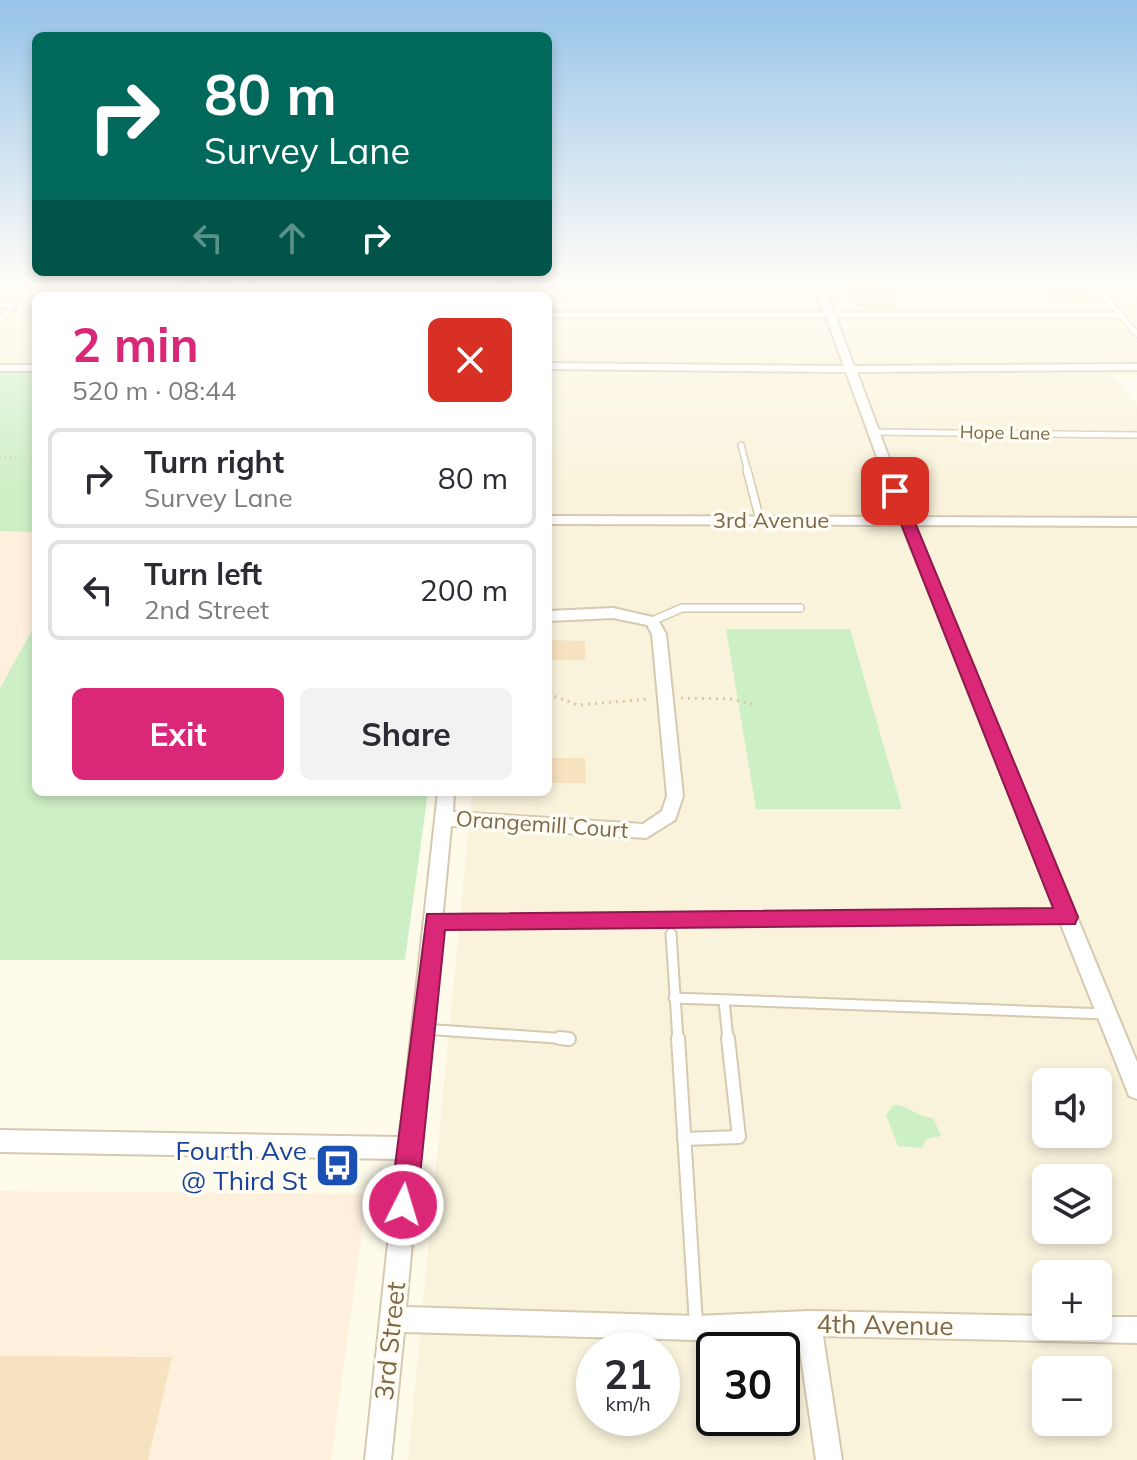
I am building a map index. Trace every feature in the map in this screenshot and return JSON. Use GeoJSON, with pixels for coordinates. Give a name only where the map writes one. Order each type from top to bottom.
{"type":"FeatureCollection","features":[{"type":"Feature","properties":{"kind":"street"},"geometry":{"type":"LineString","coordinates":[[842,350],[906,520],[1137,1088]]}},
{"type":"Feature","properties":{"kind":"street"},"geometry":{"type":"LineString","coordinates":[[552,366],[1135,370]]}},
{"type":"Feature","properties":{"kind":"street"},"geometry":{"type":"LineString","coordinates":[[0,368],[32,368]]}},
{"type":"Feature","properties":{"kind":"street","name":"3rd Avenue"},"geometry":{"type":"LineString","coordinates":[[552,520],[1137,522]]}},
{"type":"Feature","properties":{"kind":"street"},"geometry":{"type":"LineString","coordinates":[[552,616],[613,613],[652,621]]}},
{"type":"Feature","properties":{"kind":"street","name":"Orangemill Court"},"geometry":{"type":"LineString","coordinates":[[443,818],[646,831],[669,815],[675,796],[659,634],[652,621]]}},
{"type":"Feature","properties":{"kind":"street","name":"3rd Street"},"geometry":{"type":"LineString","coordinates":[[378,1460],[446,796]]}},
{"type":"Feature","properties":{"kind":"street"},"geometry":{"type":"LineString","coordinates":[[0,1141],[408,1148]]}},
{"type":"Feature","properties":{"kind":"street","name":"4th Avenue"},"geometry":{"type":"LineString","coordinates":[[393,1319],[696,1328],[809,1323],[1137,1330]]}},
{"type":"Feature","properties":{"kind":"street"},"geometry":{"type":"LineString","coordinates":[[809,1323],[829,1460]]}},
{"type":"Feature","properties":{"kind":"lane","name":"Hope Lane"},"geometry":{"type":"LineString","coordinates":[[873,432],[1137,435]]}},
{"type":"Feature","properties":{"kind":"lane"},"geometry":{"type":"LineString","coordinates":[[741,445],[760,520]]}},
{"type":"Feature","properties":{"kind":"lane"},"geometry":{"type":"LineString","coordinates":[[652,621],[682,608],[800,608]]}},
{"type":"Feature","properties":{"kind":"lane"},"geometry":{"type":"LineString","coordinates":[[435,920],[1067,917]]}},
{"type":"Feature","properties":{"kind":"lane"},"geometry":{"type":"LineString","coordinates":[[671,934],[696,1328]]}},
{"type":"Feature","properties":{"kind":"lane"},"geometry":{"type":"LineString","coordinates":[[674,998],[1107,1014]]}},
{"type":"Feature","properties":{"kind":"lane"},"geometry":{"type":"LineString","coordinates":[[684,1139],[739,1137],[724,1000]]}},
{"type":"Feature","properties":{"kind":"lane"},"geometry":{"type":"LineString","coordinates":[[423,1029],[569,1039]]}},
{"type":"Feature","properties":{"kind":"path"},"geometry":{"type":"LineString","coordinates":[[0,458],[32,456]]}},
{"type":"Feature","properties":{"kind":"path"},"geometry":{"type":"LineString","coordinates":[[552,695],[578,705],[666,698],[731,699],[752,704]]}},
{"type":"Feature","properties":{"kind":"shaded area"},"geometry":{"type":"Polygon","coordinates":[[[0,350],[32,350],[32,372],[0,372],[0,350]]]}},
{"type":"Feature","properties":{"kind":"shaded area"},"geometry":{"type":"Polygon","coordinates":[[[552,350],[1137,350],[1137,375],[1114,375],[1137,406],[1137,1460],[408,1460],[472,796],[552,796],[552,350]]]}},
{"type":"Feature","properties":{"kind":"shaded area"},"geometry":{"type":"Polygon","coordinates":[[[0,531],[32,531],[32,630],[0,688],[0,531]]]}},
{"type":"Feature","properties":{"kind":"shaded area"},"geometry":{"type":"Polygon","coordinates":[[[0,1191],[367,1194],[331,1460],[0,1460],[0,1191]]]}},
{"type":"Feature","properties":{"kind":"green space"},"geometry":{"type":"Polygon","coordinates":[[[0,372],[32,372],[32,532],[0,531],[0,372]]]}},
{"type":"Feature","properties":{"kind":"green space"},"geometry":{"type":"Polygon","coordinates":[[[726,629],[850,629],[902,809],[756,809],[726,629]]]}},
{"type":"Feature","properties":{"kind":"green space"},"geometry":{"type":"Polygon","coordinates":[[[32,630],[32,796],[427,796],[405,960],[0,960],[0,688],[32,630]]]}},
{"type":"Feature","properties":{"kind":"green space"},"geometry":{"type":"Polygon","coordinates":[[[893,1105],[933,1118],[941,1136],[927,1139],[922,1148],[898,1146],[886,1115],[893,1105]]]}},
{"type":"Feature","properties":{"kind":"building"},"geometry":{"type":"Polygon","coordinates":[[[552,640],[585,641],[585,660],[552,660],[552,640]]]}},
{"type":"Feature","properties":{"kind":"building"},"geometry":{"type":"Polygon","coordinates":[[[552,758],[585,758],[586,783],[552,783],[552,758]]]}},
{"type":"Feature","properties":{"kind":"building"},"geometry":{"type":"Polygon","coordinates":[[[0,1356],[172,1357],[148,1460],[0,1460],[0,1356]]]}},
{"type":"Feature","properties":{"kind":"place","name":"Fourth Ave @ Third St"},"geometry":{"type":"Point","coordinates":[338,1166]}},
{"type":"Feature","properties":{"kind":"route"},"geometry":{"type":"LineString","coordinates":[[403,1205],[435,920],[1067,917],[895,491]]}}]}
